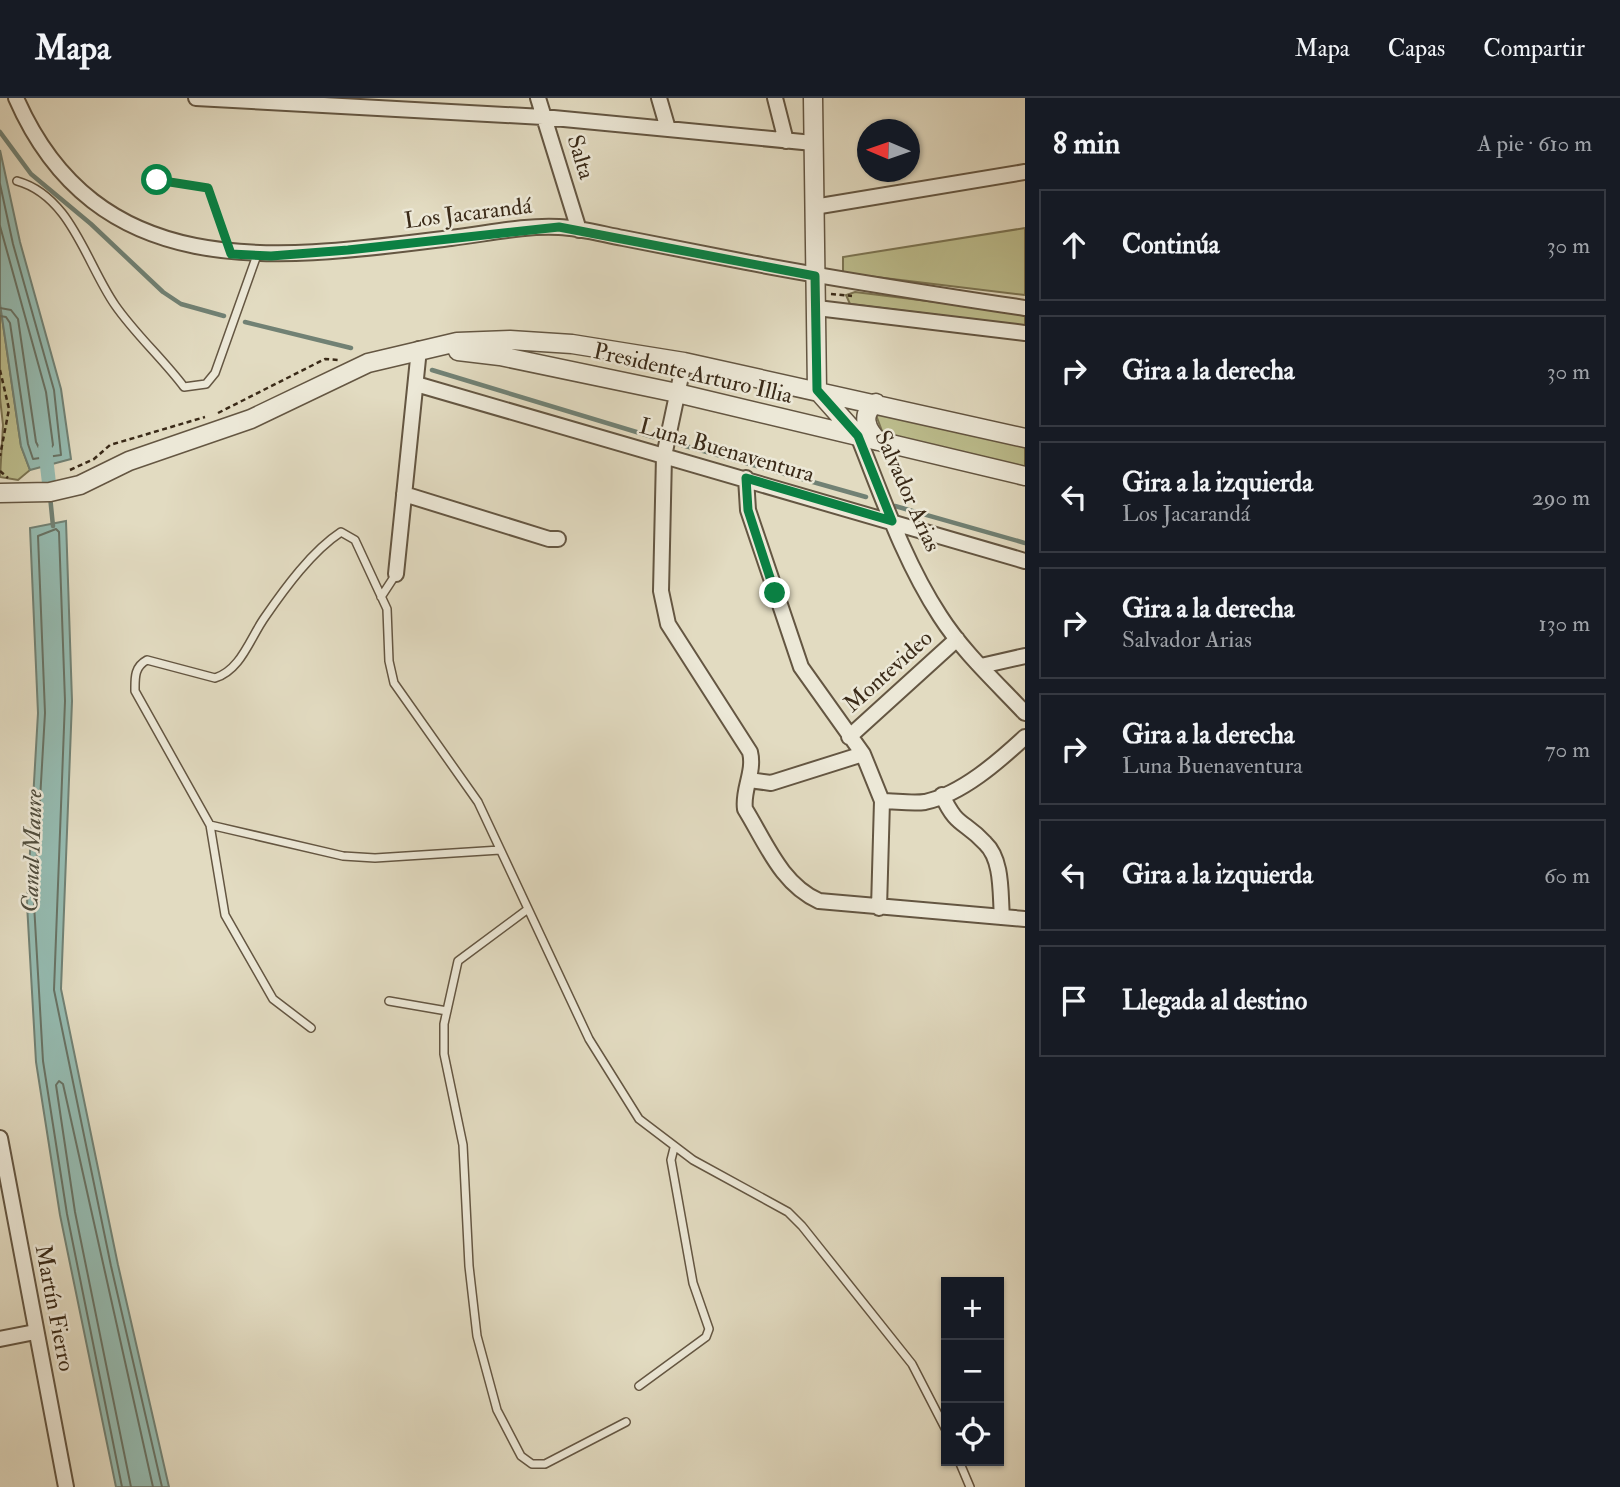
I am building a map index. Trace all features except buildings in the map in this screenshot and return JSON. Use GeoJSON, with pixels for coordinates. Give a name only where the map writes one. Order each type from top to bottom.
{"type":"FeatureCollection","features":[{"type":"Feature","properties":{"kind":"street","name":"Los Jacarandá"},"geometry":{"type":"LineString","coordinates":[[16,98],[41,148],[89,199],[121,219],[161,236],[231,254],[348,250],[551,227],[579,230],[815,276],[1025,308]]}},
{"type":"Feature","properties":{"kind":"street"},"geometry":{"type":"LineString","coordinates":[[196,98],[419,104],[813,143]]}},
{"type":"Feature","properties":{"kind":"street","name":"Salta"},"geometry":{"type":"LineString","coordinates":[[538,98],[579,230]]}},
{"type":"Feature","properties":{"kind":"street"},"geometry":{"type":"LineString","coordinates":[[659,98],[668,129]]}},
{"type":"Feature","properties":{"kind":"street"},"geometry":{"type":"LineString","coordinates":[[775,98],[786,141]]}},
{"type":"Feature","properties":{"kind":"street"},"geometry":{"type":"LineString","coordinates":[[813,98],[817,390]]}},
{"type":"Feature","properties":{"kind":"street"},"geometry":{"type":"LineString","coordinates":[[814,207],[1025,172]]}},
{"type":"Feature","properties":{"kind":"street"},"geometry":{"type":"LineString","coordinates":[[817,308],[1025,333]]}},
{"type":"Feature","properties":{"kind":"street","name":"Presidente Arturo Illia"},"geometry":{"type":"LineString","coordinates":[[0,493],[50,492],[80,485],[129,461],[219,432],[351,371],[457,342],[537,341],[572,344],[684,362],[1025,438]]}},
{"type":"Feature","properties":{"kind":"street"},"geometry":{"type":"LineString","coordinates":[[396,574],[416,384],[425,349]]}},
{"type":"Feature","properties":{"kind":"street","name":"Presidente Arturo Illia"},"geometry":{"type":"LineString","coordinates":[[425,349],[500,356],[677,393],[1025,476]]}},
{"type":"Feature","properties":{"kind":"street"},"geometry":{"type":"LineString","coordinates":[[684,362],[664,456],[661,591],[668,624],[750,752],[752,762],[744,800],[745,808],[788,881],[804,895],[819,901],[1025,919]]}},
{"type":"Feature","properties":{"kind":"street","name":"Luna Buenaventura"},"geometry":{"type":"LineString","coordinates":[[416,384],[1025,561]]}},
{"type":"Feature","properties":{"kind":"street","name":"Salvador Arias"},"geometry":{"type":"LineString","coordinates":[[817,390],[858,436],[892,521],[939,615],[957,639],[1025,713]]}},
{"type":"Feature","properties":{"kind":"street"},"geometry":{"type":"LineString","coordinates":[[876,403],[868,410],[866,424],[878,441]]}},
{"type":"Feature","properties":{"kind":"street"},"geometry":{"type":"LineString","coordinates":[[746,478],[748,510],[791,645],[801,667],[863,754],[881,801],[878,908]]}},
{"type":"Feature","properties":{"kind":"street"},"geometry":{"type":"LineString","coordinates":[[404,494],[549,539],[558,539]]}},
{"type":"Feature","properties":{"kind":"street","name":"Montevideo"},"geometry":{"type":"LineString","coordinates":[[849,737],[957,639]]}},
{"type":"Feature","properties":{"kind":"street"},"geometry":{"type":"LineString","coordinates":[[981,666],[1025,656]]}},
{"type":"Feature","properties":{"kind":"street"},"geometry":{"type":"LineString","coordinates":[[881,801],[925,802],[985,773],[1025,737]]}},
{"type":"Feature","properties":{"kind":"street"},"geometry":{"type":"LineString","coordinates":[[750,780],[771,783],[863,754]]}},
{"type":"Feature","properties":{"kind":"street"},"geometry":{"type":"LineString","coordinates":[[942,794],[952,818],[986,843],[996,860],[1002,917]]}},
{"type":"Feature","properties":{"kind":"street","name":"Martín Fierro"},"geometry":{"type":"LineString","coordinates":[[0,1138],[65,1487]]}},
{"type":"Feature","properties":{"kind":"street"},"geometry":{"type":"LineString","coordinates":[[0,1339],[35,1332]]}},
{"type":"Feature","properties":{"kind":"lane"},"geometry":{"type":"LineString","coordinates":[[17,181],[43,192],[67,219],[116,306],[184,387],[206,384],[215,373],[257,255]]}},
{"type":"Feature","properties":{"kind":"lane"},"geometry":{"type":"LineString","coordinates":[[311,1028],[273,999],[225,915],[210,825],[135,691],[135,673],[140,664],[147,660],[215,678],[226,675],[237,664],[266,616],[326,542],[341,532],[355,540],[387,608],[388,660],[394,683],[478,802],[589,1039],[639,1119],[674,1148],[788,1212],[912,1364],[941,1420]]}},
{"type":"Feature","properties":{"kind":"lane"},"geometry":{"type":"LineString","coordinates":[[381,597],[396,574]]}},
{"type":"Feature","properties":{"kind":"lane"},"geometry":{"type":"LineString","coordinates":[[210,825],[343,856],[375,858],[500,850]]}},
{"type":"Feature","properties":{"kind":"lane"},"geometry":{"type":"LineString","coordinates":[[528,909],[458,961],[447,1011],[444,1054],[463,1145],[468,1252],[477,1336],[497,1410],[521,1456],[532,1464],[545,1464],[626,1422]]}},
{"type":"Feature","properties":{"kind":"lane"},"geometry":{"type":"LineString","coordinates":[[389,1001],[447,1011]]}},
{"type":"Feature","properties":{"kind":"lane"},"geometry":{"type":"LineString","coordinates":[[639,1386],[706,1337],[709,1329],[693,1283],[671,1160],[674,1148]]}},
{"type":"Feature","properties":{"kind":"lane"},"geometry":{"type":"LineString","coordinates":[[962,1466],[970,1487]]}},
{"type":"Feature","properties":{"kind":"path"},"geometry":{"type":"LineString","coordinates":[[157,180],[208,188],[231,254]]}},
{"type":"Feature","properties":{"kind":"path"},"geometry":{"type":"LineString","coordinates":[[0,370],[9,409],[0,456]]}},
{"type":"Feature","properties":{"kind":"green space"},"geometry":{"type":"Polygon","coordinates":[[[1025,228],[1025,295],[843,273],[843,257],[1025,228]]]}},
{"type":"Feature","properties":{"kind":"green space"},"geometry":{"type":"Polygon","coordinates":[[[855,292],[1025,313],[1025,326],[850,304],[846,295],[855,292]]]}},
{"type":"Feature","properties":{"kind":"green space"},"geometry":{"type":"Polygon","coordinates":[[[0,304],[21,446],[30,470],[18,480],[0,477],[3,425],[0,398],[0,304]]]}},
{"type":"Feature","properties":{"kind":"green space"},"geometry":{"type":"Polygon","coordinates":[[[882,413],[1025,447],[1025,467],[888,435],[882,431],[876,415],[882,413]]]}},
{"type":"Feature","properties":{"kind":"water"},"geometry":{"type":"Polygon","coordinates":[[[0,150],[20,242],[61,389],[71,459],[30,470],[21,446],[0,304],[0,150]]]}},
{"type":"Feature","properties":{"kind":"water"},"geometry":{"type":"Polygon","coordinates":[[[66,521],[72,701],[61,989],[118,1265],[169,1487],[116,1487],[60,1215],[36,1062],[27,904],[38,713],[30,528],[66,521]]]}},
{"type":"Feature","properties":{"kind":"waterway"},"geometry":{"type":"LineString","coordinates":[[0,132],[31,174],[91,224],[163,292],[181,304],[224,316]]}},
{"type":"Feature","properties":{"kind":"waterway"},"geometry":{"type":"LineString","coordinates":[[245,322],[351,348]]}},
{"type":"Feature","properties":{"kind":"waterway"},"geometry":{"type":"LineString","coordinates":[[432,370],[653,437]]}},
{"type":"Feature","properties":{"kind":"waterway"},"geometry":{"type":"LineString","coordinates":[[675,443],[866,497]]}},
{"type":"Feature","properties":{"kind":"waterway","name":"Canal Maure"},"geometry":{"type":"LineString","coordinates":[[45,448],[50,492]]}},
{"type":"Feature","properties":{"kind":"waterway","name":"Canal Maure"},"geometry":{"type":"LineString","coordinates":[[50,496],[53,526]]}},
{"type":"Feature","properties":{"kind":"waterway"},"geometry":{"type":"LineString","coordinates":[[895,506],[1025,543]]}},
{"type":"Feature","properties":{"kind":"route"},"geometry":{"type":"LineString","coordinates":[[157,180],[208,188],[231,254],[271,256],[348,250],[559,227],[815,276],[817,390],[858,436],[892,521],[746,478],[748,510],[775,593]]}}]}
